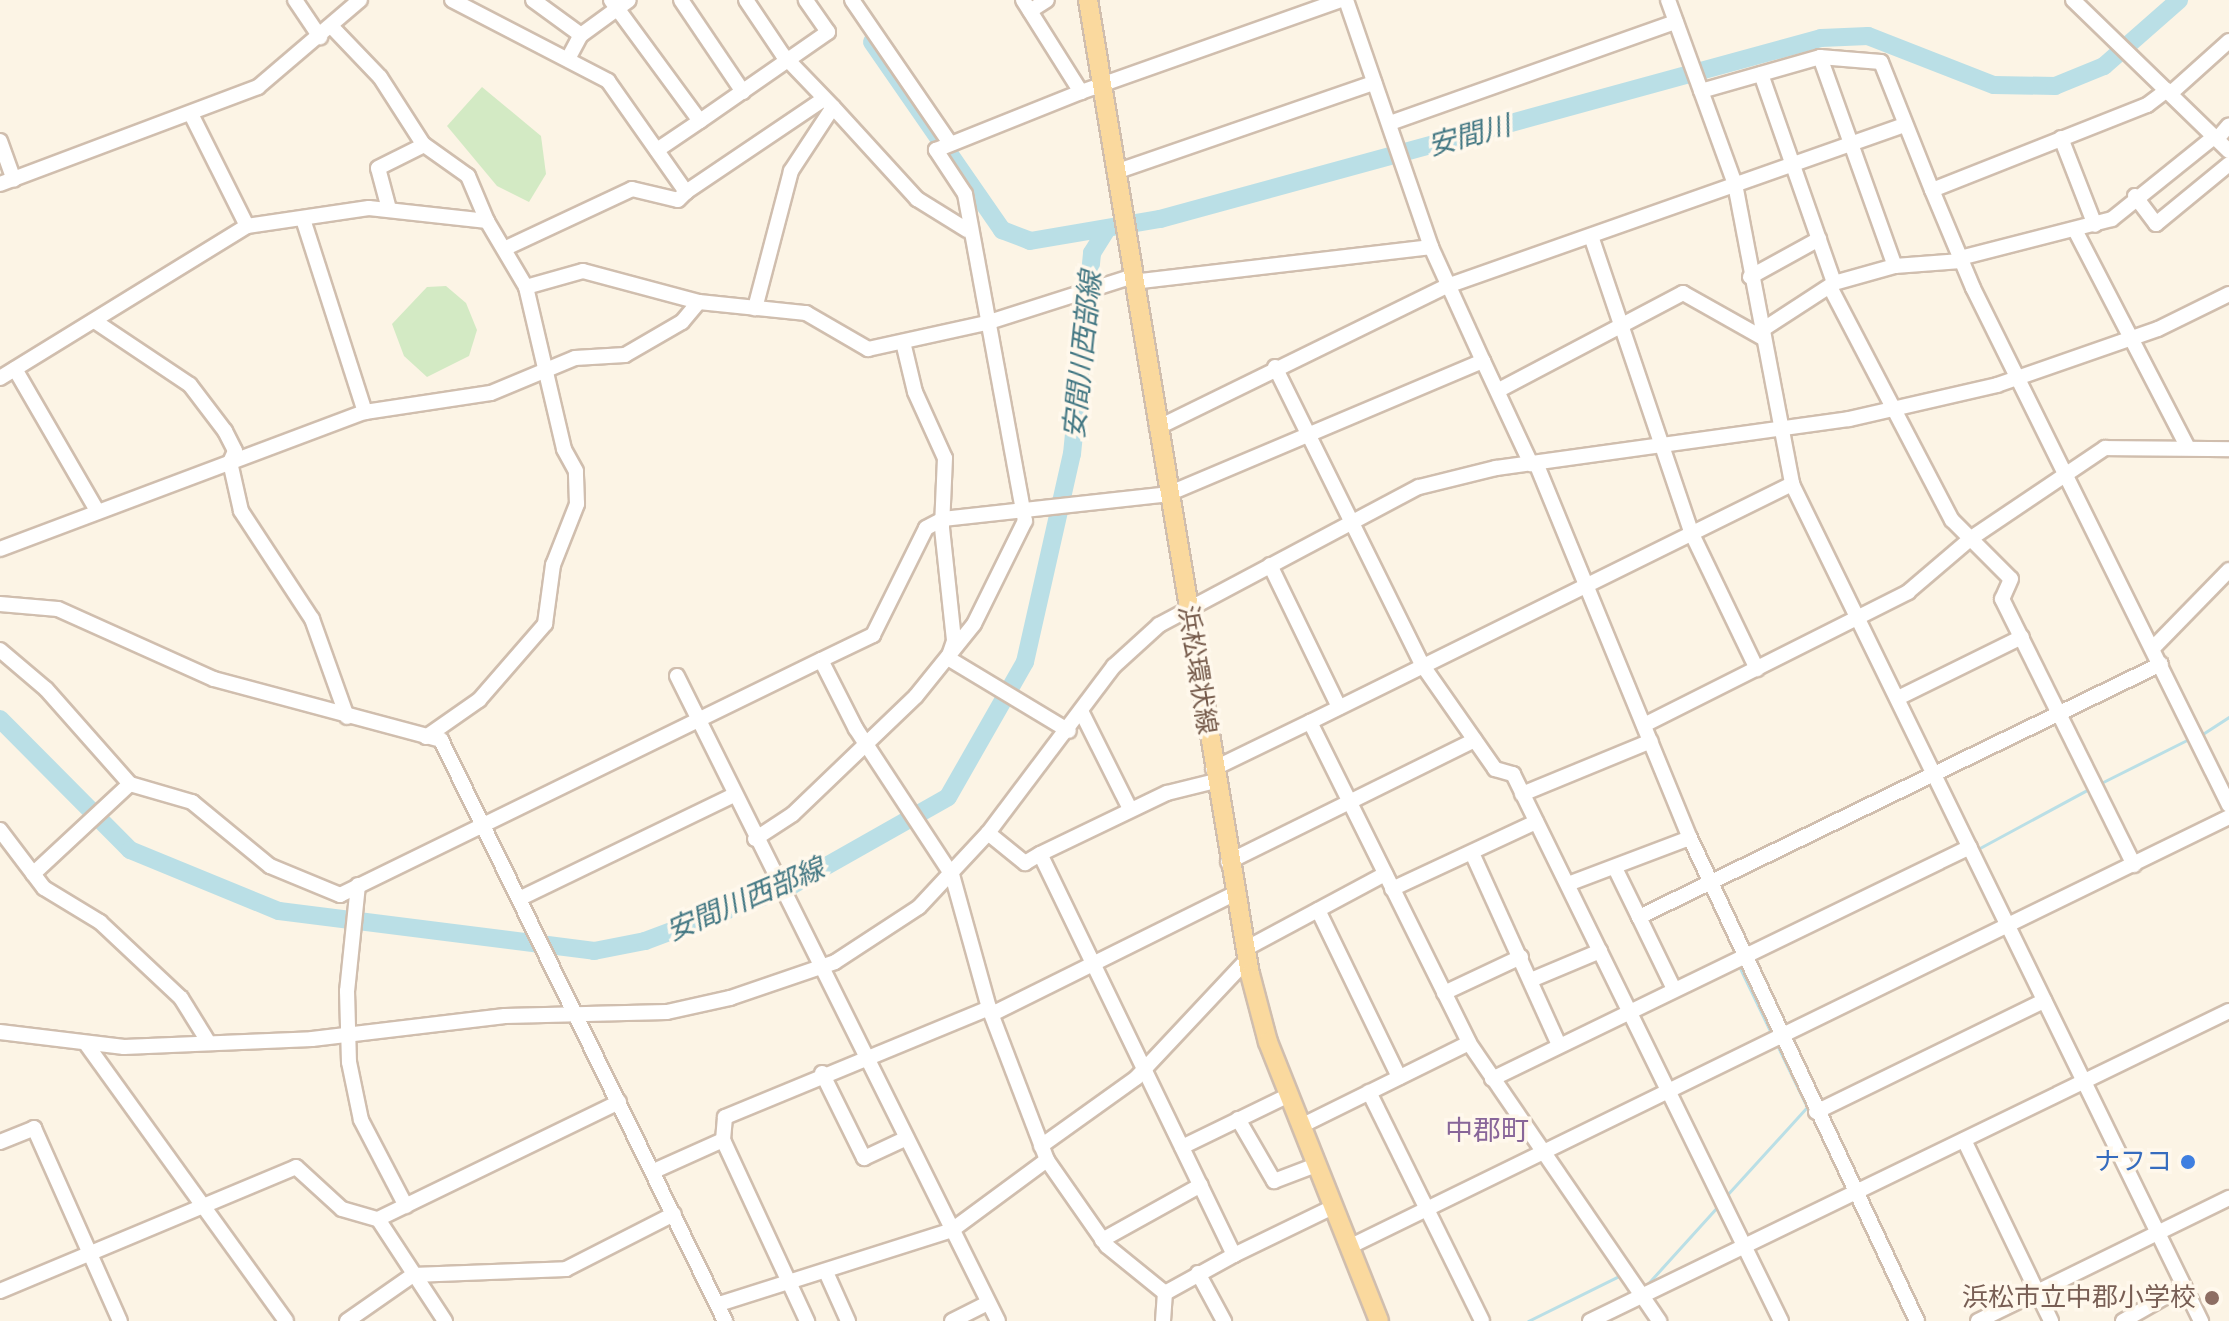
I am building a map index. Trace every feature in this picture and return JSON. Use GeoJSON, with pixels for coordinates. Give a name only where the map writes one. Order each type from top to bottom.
{"type":"FeatureCollection","features":[{"type":"Feature","properties":{"kind":"main road","name":"浜松環状線"},"geometry":{"type":"LineString","coordinates":[[1088,0],[1118,171],[1232,895],[1246,955],[1289,1095],[1379,1321]]}},
{"type":"Feature","properties":{"kind":"street"},"geometry":{"type":"LineString","coordinates":[[295,0],[320,37]]}},
{"type":"Feature","properties":{"kind":"street"},"geometry":{"type":"LineString","coordinates":[[0,141],[7,182],[191,114],[258,87],[360,0]]}},
{"type":"Feature","properties":{"kind":"street"},"geometry":{"type":"LineString","coordinates":[[533,0],[581,35]]}},
{"type":"Feature","properties":{"kind":"street"},"geometry":{"type":"LineString","coordinates":[[681,0],[743,92]]}},
{"type":"Feature","properties":{"kind":"street"},"geometry":{"type":"LineString","coordinates":[[746,0],[788,60],[917,199],[967,230]]}},
{"type":"Feature","properties":{"kind":"street"},"geometry":{"type":"LineString","coordinates":[[657,150],[828,32],[806,0]]}},
{"type":"Feature","properties":{"kind":"street"},"geometry":{"type":"LineString","coordinates":[[852,0],[944,142]]}},
{"type":"Feature","properties":{"kind":"street"},"geometry":{"type":"LineString","coordinates":[[1047,0],[1027,6],[1081,92]]}},
{"type":"Feature","properties":{"kind":"street"},"geometry":{"type":"LineString","coordinates":[[755,839],[793,814],[868,745],[948,658],[974,624],[1027,509],[967,230],[965,194],[936,150],[944,142],[1343,0],[1447,286],[1534,464],[1690,838],[1743,956],[1917,1321]]}},
{"type":"Feature","properties":{"kind":"street"},"geometry":{"type":"LineString","coordinates":[[1390,123],[1672,12],[1685,0]]}},
{"type":"Feature","properties":{"kind":"street"},"geometry":{"type":"LineString","coordinates":[[458,1],[608,81],[686,192]]}},
{"type":"Feature","properties":{"kind":"street"},"geometry":{"type":"LineString","coordinates":[[568,59],[581,35],[620,2],[700,121]]}},
{"type":"Feature","properties":{"kind":"street"},"geometry":{"type":"LineString","coordinates":[[2082,3],[2118,43],[2229,151]]}},
{"type":"Feature","properties":{"kind":"street"},"geometry":{"type":"LineString","coordinates":[[1672,12],[1735,184],[1750,277],[1792,484],[2201,1321]]}},
{"type":"Feature","properties":{"kind":"street"},"geometry":{"type":"LineString","coordinates":[[332,27],[380,77],[424,145],[468,176],[487,221],[506,248],[526,287],[564,449],[578,479],[545,624],[479,700],[426,737]]}},
{"type":"Feature","properties":{"kind":"street"},"geometry":{"type":"LineString","coordinates":[[1932,190],[2169,92],[2229,41]]}},
{"type":"Feature","properties":{"kind":"street"},"geometry":{"type":"LineString","coordinates":[[1697,78],[1761,74],[1820,57],[1881,62],[1960,260],[2023,378],[2229,805]]}},
{"type":"Feature","properties":{"kind":"street"},"geometry":{"type":"LineString","coordinates":[[1820,57],[1895,266]]}},
{"type":"Feature","properties":{"kind":"street"},"geometry":{"type":"LineString","coordinates":[[1761,74],[1832,285],[1898,407],[1952,520],[2011,579],[2000,591],[2134,865]]}},
{"type":"Feature","properties":{"kind":"street"},"geometry":{"type":"LineString","coordinates":[[1118,171],[1374,83]]}},
{"type":"Feature","properties":{"kind":"street"},"geometry":{"type":"LineString","coordinates":[[506,248],[632,189],[678,200],[828,103]]}},
{"type":"Feature","properties":{"kind":"street"},"geometry":{"type":"LineString","coordinates":[[755,308],[791,171],[828,103]]}},
{"type":"Feature","properties":{"kind":"street"},"geometry":{"type":"LineString","coordinates":[[191,114],[247,226]]}},
{"type":"Feature","properties":{"kind":"street"},"geometry":{"type":"LineString","coordinates":[[1157,428],[1275,367],[1447,286],[1905,125]]}},
{"type":"Feature","properties":{"kind":"street"},"geometry":{"type":"LineString","coordinates":[[1761,333],[1832,285],[1895,266],[1960,260],[2095,225],[2229,125]]}},
{"type":"Feature","properties":{"kind":"street"},"geometry":{"type":"LineString","coordinates":[[2061,138],[2095,225]]}},
{"type":"Feature","properties":{"kind":"street"},"geometry":{"type":"LineString","coordinates":[[389,209],[378,168],[424,145]]}},
{"type":"Feature","properties":{"kind":"street"},"geometry":{"type":"LineString","coordinates":[[2135,196],[2156,224],[2229,164]]}},
{"type":"Feature","properties":{"kind":"street"},"geometry":{"type":"LineString","coordinates":[[0,378],[96,322],[247,226],[389,209],[487,221]]}},
{"type":"Feature","properties":{"kind":"street"},"geometry":{"type":"LineString","coordinates":[[303,219],[365,412]]}},
{"type":"Feature","properties":{"kind":"street"},"geometry":{"type":"LineString","coordinates":[[2075,230],[2136,336],[2187,446]]}},
{"type":"Feature","properties":{"kind":"street"},"geometry":{"type":"LineString","coordinates":[[1591,236],[1666,447],[1692,534],[1757,669]]}},
{"type":"Feature","properties":{"kind":"street"},"geometry":{"type":"LineString","coordinates":[[1750,277],[1819,239]]}},
{"type":"Feature","properties":{"kind":"street"},"geometry":{"type":"LineString","coordinates":[[526,287],[583,271],[699,302],[806,313],[868,349],[986,323],[1133,279],[1431,247]]}},
{"type":"Feature","properties":{"kind":"street"},"geometry":{"type":"LineString","coordinates":[[1499,390],[1623,328],[1683,293],[1761,333]]}},
{"type":"Feature","properties":{"kind":"street"},"geometry":{"type":"LineString","coordinates":[[0,1032],[87,1045],[347,1032],[697,1007],[821,967],[888,931],[952,875],[1136,643],[1187,607],[1419,487],[1534,464],[1666,447],[1778,424],[1898,407],[2023,378],[2136,336],[2229,294]]}},
{"type":"Feature","properties":{"kind":"street"},"geometry":{"type":"LineString","coordinates":[[0,549],[96,509],[365,412],[491,393],[584,356],[625,355],[682,322],[699,302]]}},
{"type":"Feature","properties":{"kind":"street"},"geometry":{"type":"LineString","coordinates":[[96,322],[190,385],[235,451],[230,462],[247,524],[312,619],[347,717]]}},
{"type":"Feature","properties":{"kind":"street"},"geometry":{"type":"LineString","coordinates":[[903,342],[915,392],[945,458],[943,519],[954,641],[948,658]]}},
{"type":"Feature","properties":{"kind":"street"},"geometry":{"type":"LineString","coordinates":[[0,650],[46,689],[130,784],[192,802],[270,866],[340,895],[873,635],[926,528],[943,519],[1168,494],[1306,432],[1387,407],[1483,361]]}},
{"type":"Feature","properties":{"kind":"street"},"geometry":{"type":"LineString","coordinates":[[1275,367],[1349,522],[1423,666],[1495,769],[1513,774],[1781,1321]]}},
{"type":"Feature","properties":{"kind":"street"},"geometry":{"type":"LineString","coordinates":[[15,369],[96,509]]}},
{"type":"Feature","properties":{"kind":"street"},"geometry":{"type":"LineString","coordinates":[[1644,725],[1908,592],[1970,539],[2114,445],[2229,449]]}},
{"type":"Feature","properties":{"kind":"street"},"geometry":{"type":"LineString","coordinates":[[988,833],[1025,863],[1130,809],[1215,775],[1339,707],[1792,484]]}},
{"type":"Feature","properties":{"kind":"street"},"geometry":{"type":"LineString","coordinates":[[1270,565],[1339,707]]}},
{"type":"Feature","properties":{"kind":"street"},"geometry":{"type":"LineString","coordinates":[[2153,648],[2229,570]]}},
{"type":"Feature","properties":{"kind":"street"},"geometry":{"type":"LineString","coordinates":[[0,604],[58,609],[158,659],[347,717],[426,737],[448,749],[725,1321]]}},
{"type":"Feature","properties":{"kind":"street"},"geometry":{"type":"LineString","coordinates":[[1898,698],[2022,637]]}},
{"type":"Feature","properties":{"kind":"street"},"geometry":{"type":"LineString","coordinates":[[948,658],[1069,731]]}},
{"type":"Feature","properties":{"kind":"street"},"geometry":{"type":"LineString","coordinates":[[821,660],[868,745],[917,812],[952,875],[991,1011],[1044,1153],[1102,1240],[1165,1293]]}},
{"type":"Feature","properties":{"kind":"street"},"geometry":{"type":"LineString","coordinates":[[1639,917],[2161,664]]}},
{"type":"Feature","properties":{"kind":"street"},"geometry":{"type":"LineString","coordinates":[[677,676],[755,839],[998,1321]]}},
{"type":"Feature","properties":{"kind":"street"},"geometry":{"type":"LineString","coordinates":[[1081,711],[1130,809]]}},
{"type":"Feature","properties":{"kind":"street"},"geometry":{"type":"LineString","coordinates":[[1310,722],[1469,1043],[1659,1321]]}},
{"type":"Feature","properties":{"kind":"street"},"geometry":{"type":"LineString","coordinates":[[1228,862],[1475,740]]}},
{"type":"Feature","properties":{"kind":"street"},"geometry":{"type":"LineString","coordinates":[[1522,794],[1651,741]]}},
{"type":"Feature","properties":{"kind":"street"},"geometry":{"type":"LineString","coordinates":[[33,874],[130,784]]}},
{"type":"Feature","properties":{"kind":"street"},"geometry":{"type":"LineString","coordinates":[[521,898],[734,795]]}},
{"type":"Feature","properties":{"kind":"street"},"geometry":{"type":"LineString","coordinates":[[1349,1247],[2229,817]]}},
{"type":"Feature","properties":{"kind":"street"},"geometry":{"type":"LineString","coordinates":[[1392,889],[1536,822]]}},
{"type":"Feature","properties":{"kind":"street"},"geometry":{"type":"LineString","coordinates":[[0,830],[33,874],[100,922],[181,998],[207,1040]]}},
{"type":"Feature","properties":{"kind":"street"},"geometry":{"type":"LineString","coordinates":[[1568,884],[1690,838]]}},
{"type":"Feature","properties":{"kind":"street"},"geometry":{"type":"LineString","coordinates":[[1492,1079],[1970,847]]}},
{"type":"Feature","properties":{"kind":"street"},"geometry":{"type":"LineString","coordinates":[[1472,853],[1559,1045]]}},
{"type":"Feature","properties":{"kind":"street"},"geometry":{"type":"LineString","coordinates":[[1040,854],[1234,1255]]}},
{"type":"Feature","properties":{"kind":"street"},"geometry":{"type":"LineString","coordinates":[[1615,868],[1674,989]]}},
{"type":"Feature","properties":{"kind":"street"},"geometry":{"type":"LineString","coordinates":[[719,1304],[952,1230],[1144,1069],[1246,955],[1318,910],[1385,874]]}},
{"type":"Feature","properties":{"kind":"street"},"geometry":{"type":"LineString","coordinates":[[358,885],[347,1032],[361,1120],[406,1206]]}},
{"type":"Feature","properties":{"kind":"street"},"geometry":{"type":"LineString","coordinates":[[807,1321],[723,1140],[725,1117],[822,1073],[991,1011],[1232,895]]}},
{"type":"Feature","properties":{"kind":"street"},"geometry":{"type":"LineString","coordinates":[[1318,910],[1399,1077]]}},
{"type":"Feature","properties":{"kind":"street"},"geometry":{"type":"LineString","coordinates":[[1531,980],[1600,951]]}},
{"type":"Feature","properties":{"kind":"street"},"geometry":{"type":"LineString","coordinates":[[1444,993],[1521,957]]}},
{"type":"Feature","properties":{"kind":"street"},"geometry":{"type":"LineString","coordinates":[[1816,1112],[2044,1001]]}},
{"type":"Feature","properties":{"kind":"street"},"geometry":{"type":"LineString","coordinates":[[1590,1321],[1643,1298],[1855,1190],[2229,1011]]}},
{"type":"Feature","properties":{"kind":"street"},"geometry":{"type":"LineString","coordinates":[[1301,1126],[1469,1043]]}},
{"type":"Feature","properties":{"kind":"street"},"geometry":{"type":"LineString","coordinates":[[87,1045],[286,1321]]}},
{"type":"Feature","properties":{"kind":"street"},"geometry":{"type":"LineString","coordinates":[[822,1073],[864,1158],[907,1138]]}},
{"type":"Feature","properties":{"kind":"street"},"geometry":{"type":"LineString","coordinates":[[1369,1092],[1482,1321]]}},
{"type":"Feature","properties":{"kind":"street"},"geometry":{"type":"LineString","coordinates":[[1182,1147],[1289,1095]]}},
{"type":"Feature","properties":{"kind":"street"},"geometry":{"type":"LineString","coordinates":[[0,1291],[296,1167],[342,1209],[378,1219],[619,1102]]}},
{"type":"Feature","properties":{"kind":"street"},"geometry":{"type":"LineString","coordinates":[[1238,1119],[1274,1181],[1316,1165]]}},
{"type":"Feature","properties":{"kind":"street"},"geometry":{"type":"LineString","coordinates":[[0,1142],[34,1128],[120,1321]]}},
{"type":"Feature","properties":{"kind":"street"},"geometry":{"type":"LineString","coordinates":[[654,1171],[723,1140]]}},
{"type":"Feature","properties":{"kind":"street"},"geometry":{"type":"LineString","coordinates":[[1964,1140],[2051,1321]]}},
{"type":"Feature","properties":{"kind":"street"},"geometry":{"type":"LineString","coordinates":[[1102,1240],[1201,1185]]}},
{"type":"Feature","properties":{"kind":"street"},"geometry":{"type":"LineString","coordinates":[[1978,1321],[2229,1198]]}},
{"type":"Feature","properties":{"kind":"street"},"geometry":{"type":"LineString","coordinates":[[1165,1293],[1198,1273],[1333,1207]]}},
{"type":"Feature","properties":{"kind":"street"},"geometry":{"type":"LineString","coordinates":[[347,1321],[413,1275],[566,1269],[674,1214]]}},
{"type":"Feature","properties":{"kind":"street"},"geometry":{"type":"LineString","coordinates":[[378,1219],[445,1321]]}},
{"type":"Feature","properties":{"kind":"street"},"geometry":{"type":"LineString","coordinates":[[826,1272],[848,1321]]}},
{"type":"Feature","properties":{"kind":"street"},"geometry":{"type":"LineString","coordinates":[[1198,1273],[1224,1321]]}},
{"type":"Feature","properties":{"kind":"street"},"geometry":{"type":"LineString","coordinates":[[2123,1321],[2149,1315],[2184,1286]]}},
{"type":"Feature","properties":{"kind":"street"},"geometry":{"type":"LineString","coordinates":[[1163,1321],[1165,1293]]}},
{"type":"Feature","properties":{"kind":"street"},"geometry":{"type":"LineString","coordinates":[[952,1321],[988,1303]]}},
{"type":"Feature","properties":{"kind":"green space"},"geometry":{"type":"Polygon","coordinates":[[[482,87],[541,136],[546,174],[529,202],[497,186],[447,126],[482,87]]]}},
{"type":"Feature","properties":{"kind":"green space"},"geometry":{"type":"Polygon","coordinates":[[[446,286],[466,303],[477,330],[469,356],[427,377],[404,356],[392,324],[427,287],[446,286]]]}},
{"type":"Feature","properties":{"kind":"waterway","name":"安間川"},"geometry":{"type":"LineString","coordinates":[[872,42],[1002,230],[1030,241],[1160,219],[1821,38],[1868,36],[1994,85],[2055,86],[2104,66],[2179,0]]}},
{"type":"Feature","properties":{"kind":"waterway","name":"安間川西部線"},"geometry":{"type":"LineString","coordinates":[[0,719],[130,850],[279,911],[594,951],[645,941],[791,886],[948,797],[1025,662],[1072,454],[1092,253],[1106,231]]}},
{"type":"Feature","properties":{"kind":"waterway"},"geometry":{"type":"LineString","coordinates":[[2201,735],[2229,717]]}},
{"type":"Feature","properties":{"kind":"waterway"},"geometry":{"type":"LineString","coordinates":[[2099,784],[2189,739]]}},
{"type":"Feature","properties":{"kind":"waterway"},"geometry":{"type":"LineString","coordinates":[[1976,850],[2089,789]]}},
{"type":"Feature","properties":{"kind":"waterway"},"geometry":{"type":"LineString","coordinates":[[1739,966],[1772,1035]]}},
{"type":"Feature","properties":{"kind":"waterway"},"geometry":{"type":"LineString","coordinates":[[1726,1196],[1807,1107],[1777,1045]]}},
{"type":"Feature","properties":{"kind":"waterway"},"geometry":{"type":"LineString","coordinates":[[1643,1289],[1718,1206]]}},
{"type":"Feature","properties":{"kind":"waterway"},"geometry":{"type":"LineString","coordinates":[[1528,1321],[1621,1275]]}},
{"type":"Feature","properties":{"kind":"place","name":"ナフコ"},"geometry":{"type":"Point","coordinates":[2188,1162]}},
{"type":"Feature","properties":{"kind":"place","name":"浜松市立中郡小学校"},"geometry":{"type":"Point","coordinates":[2212,1298]}},
{"type":"Feature","properties":{"kind":"district","name":"中郡町"},"geometry":{"type":"Point","coordinates":[1487,1130]}}]}
